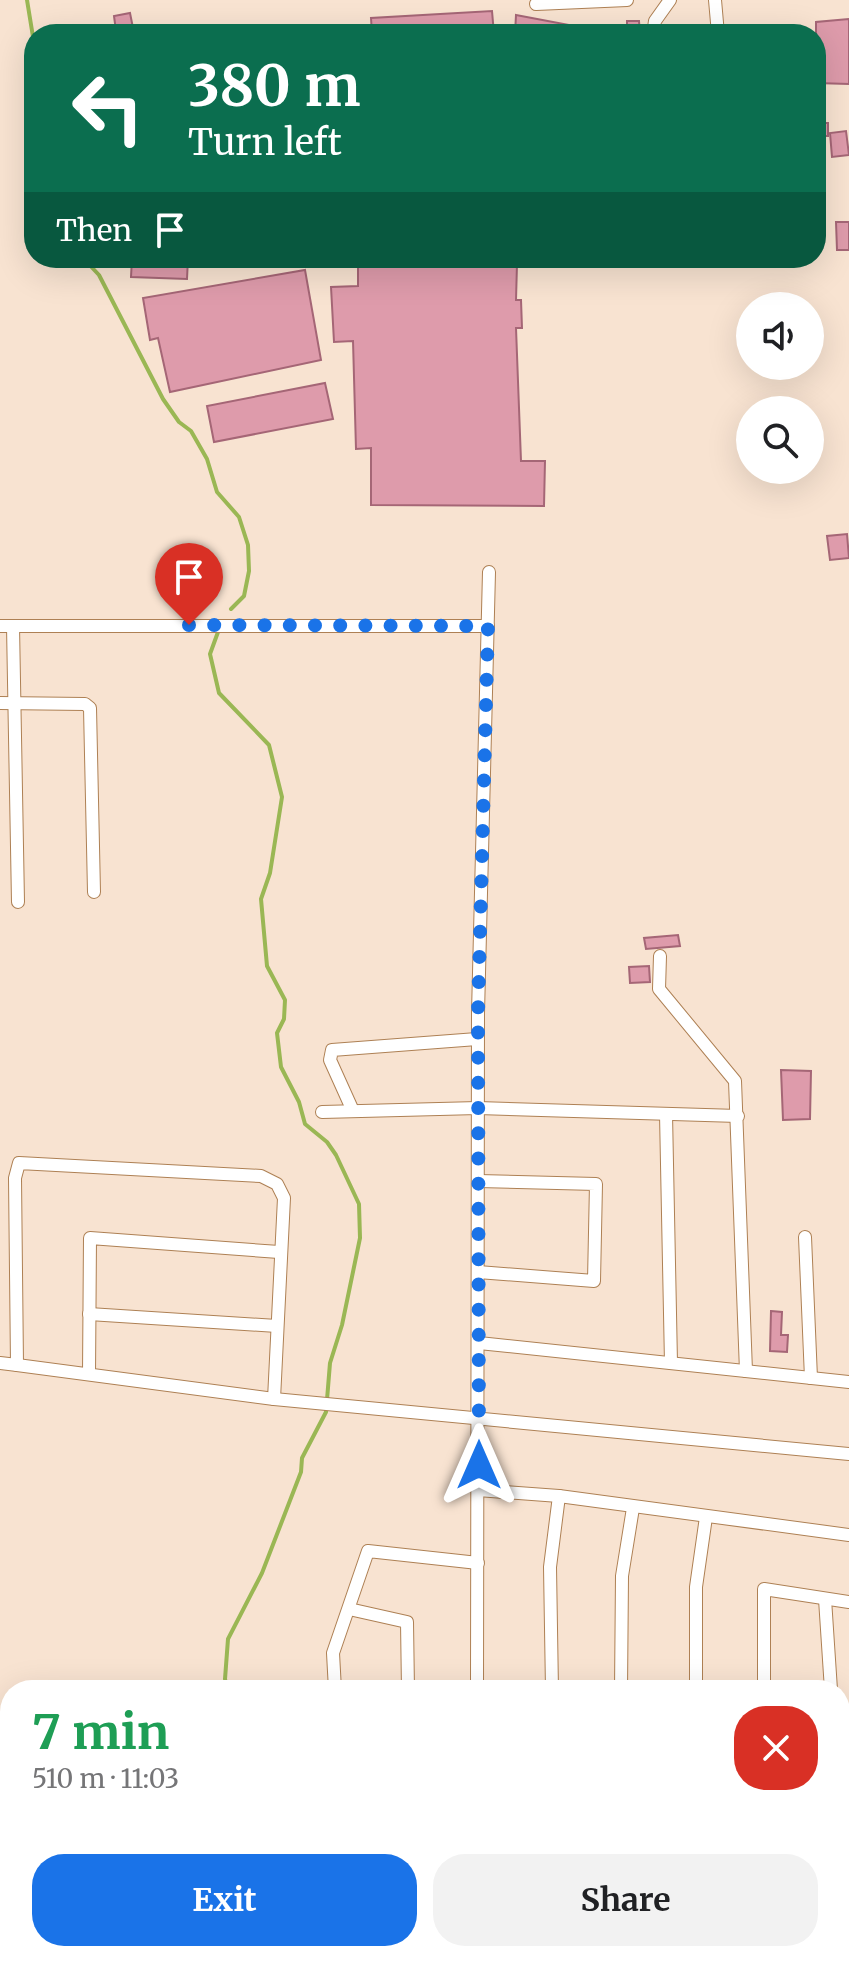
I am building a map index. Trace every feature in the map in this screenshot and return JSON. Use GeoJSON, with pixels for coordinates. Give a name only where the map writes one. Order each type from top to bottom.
{"type":"FeatureCollection","features":[{"type":"Feature","properties":{"kind":"street"},"geometry":{"type":"LineString","coordinates":[[536,4],[627,0]]}},
{"type":"Feature","properties":{"kind":"street"},"geometry":{"type":"LineString","coordinates":[[655,24],[670,0]]}},
{"type":"Feature","properties":{"kind":"street"},"geometry":{"type":"LineString","coordinates":[[715,0],[717,24]]}},
{"type":"Feature","properties":{"kind":"street"},"geometry":{"type":"LineString","coordinates":[[477,1680],[477,1039],[489,572]]}},
{"type":"Feature","properties":{"kind":"street"},"geometry":{"type":"LineString","coordinates":[[18,902],[6,702],[6,626],[488,626]]}},
{"type":"Feature","properties":{"kind":"street"},"geometry":{"type":"LineString","coordinates":[[6,702],[85,704],[92,713],[94,892]]}},
{"type":"Feature","properties":{"kind":"street"},"geometry":{"type":"LineString","coordinates":[[660,956],[659,989],[732,1074],[738,1116],[746,1371]]}},
{"type":"Feature","properties":{"kind":"street"},"geometry":{"type":"LineString","coordinates":[[353,1111],[330,1060],[332,1050],[477,1039]]}},
{"type":"Feature","properties":{"kind":"street"},"geometry":{"type":"LineString","coordinates":[[322,1112],[478,1108],[738,1116]]}},
{"type":"Feature","properties":{"kind":"street"},"geometry":{"type":"LineString","coordinates":[[666,1114],[671,1363]]}},
{"type":"Feature","properties":{"kind":"street"},"geometry":{"type":"LineString","coordinates":[[17,1365],[15,1178],[19,1163],[261,1176],[277,1184],[284,1198],[274,1399]]}},
{"type":"Feature","properties":{"kind":"street"},"geometry":{"type":"LineString","coordinates":[[478,1181],[596,1184],[594,1281],[478,1272]]}},
{"type":"Feature","properties":{"kind":"street"},"geometry":{"type":"LineString","coordinates":[[805,1237],[811,1378]]}},
{"type":"Feature","properties":{"kind":"street"},"geometry":{"type":"LineString","coordinates":[[89,1374],[90,1238],[279,1252]]}},
{"type":"Feature","properties":{"kind":"street"},"geometry":{"type":"LineString","coordinates":[[89,1314],[277,1326]]}},
{"type":"Feature","properties":{"kind":"street"},"geometry":{"type":"LineString","coordinates":[[479,1343],[849,1382]]}},
{"type":"Feature","properties":{"kind":"street"},"geometry":{"type":"LineString","coordinates":[[0,1363],[274,1399],[849,1454]]}},
{"type":"Feature","properties":{"kind":"street"},"geometry":{"type":"LineString","coordinates":[[478,1490],[559,1496],[849,1535]]}},
{"type":"Feature","properties":{"kind":"street"},"geometry":{"type":"LineString","coordinates":[[552,1680],[550,1567],[559,1496]]}},
{"type":"Feature","properties":{"kind":"street"},"geometry":{"type":"LineString","coordinates":[[621,1680],[622,1576],[633,1508]]}},
{"type":"Feature","properties":{"kind":"street"},"geometry":{"type":"LineString","coordinates":[[696,1680],[696,1587],[706,1517]]}},
{"type":"Feature","properties":{"kind":"street"},"geometry":{"type":"LineString","coordinates":[[334,1680],[333,1653],[368,1551],[478,1563]]}},
{"type":"Feature","properties":{"kind":"street"},"geometry":{"type":"LineString","coordinates":[[764,1680],[764,1589],[849,1602]]}},
{"type":"Feature","properties":{"kind":"street"},"geometry":{"type":"LineString","coordinates":[[825,1599],[830,1680]]}},
{"type":"Feature","properties":{"kind":"street"},"geometry":{"type":"LineString","coordinates":[[349,1609],[407,1622],[408,1680]]}},
{"type":"Feature","properties":{"kind":"building"},"geometry":{"type":"Polygon","coordinates":[[[492,11],[493,24],[371,24],[371,18],[492,11]]]}},
{"type":"Feature","properties":{"kind":"building"},"geometry":{"type":"Polygon","coordinates":[[[130,13],[132,24],[115,24],[114,16],[130,13]]]}},
{"type":"Feature","properties":{"kind":"building"},"geometry":{"type":"Polygon","coordinates":[[[516,15],[564,24],[516,24],[516,15]]]}},
{"type":"Feature","properties":{"kind":"building"},"geometry":{"type":"Polygon","coordinates":[[[849,19],[849,84],[826,83],[826,24],[816,22],[849,19]]]}},
{"type":"Feature","properties":{"kind":"building"},"geometry":{"type":"Polygon","coordinates":[[[846,131],[849,155],[832,157],[830,133],[846,131]]]}},
{"type":"Feature","properties":{"kind":"building"},"geometry":{"type":"Polygon","coordinates":[[[836,222],[849,222],[849,250],[837,250],[836,222]]]}},
{"type":"Feature","properties":{"kind":"building"},"geometry":{"type":"Polygon","coordinates":[[[131,268],[188,268],[187,279],[131,277],[131,268]]]}},
{"type":"Feature","properties":{"kind":"building"},"geometry":{"type":"Polygon","coordinates":[[[358,268],[517,268],[516,300],[521,300],[522,328],[516,328],[521,461],[545,461],[544,506],[371,505],[371,448],[356,449],[353,341],[334,342],[331,287],[358,286],[358,268]]]}},
{"type":"Feature","properties":{"kind":"building"},"geometry":{"type":"Polygon","coordinates":[[[305,270],[321,360],[170,392],[158,338],[150,340],[143,298],[305,270]]]}},
{"type":"Feature","properties":{"kind":"building"},"geometry":{"type":"Polygon","coordinates":[[[325,383],[333,419],[214,442],[207,406],[325,383]]]}},
{"type":"Feature","properties":{"kind":"building"},"geometry":{"type":"Polygon","coordinates":[[[847,534],[849,558],[830,560],[827,536],[847,534]]]}},
{"type":"Feature","properties":{"kind":"building"},"geometry":{"type":"Polygon","coordinates":[[[678,935],[680,946],[646,949],[644,938],[678,935]]]}},
{"type":"Feature","properties":{"kind":"building"},"geometry":{"type":"Polygon","coordinates":[[[649,966],[650,982],[630,983],[629,967],[649,966]]]}},
{"type":"Feature","properties":{"kind":"building"},"geometry":{"type":"Polygon","coordinates":[[[781,1070],[811,1071],[810,1119],[783,1120],[781,1070]]]}},
{"type":"Feature","properties":{"kind":"building"},"geometry":{"type":"Polygon","coordinates":[[[771,1311],[782,1312],[781,1335],[788,1335],[787,1352],[770,1351],[771,1311]]]}},
{"type":"Feature","properties":{"kind":"waterway"},"geometry":{"type":"LineString","coordinates":[[27,0],[31,24]]}},
{"type":"Feature","properties":{"kind":"waterway"},"geometry":{"type":"LineString","coordinates":[[92,268],[99,275],[163,399],[179,422],[191,431],[207,459],[217,492],[239,517],[248,545],[249,571],[244,596],[231,609]]}},
{"type":"Feature","properties":{"kind":"waterway"},"geometry":{"type":"LineString","coordinates":[[218,632],[210,654],[219,693],[269,745],[282,797],[270,873],[261,899],[267,966],[285,1000],[284,1019],[277,1033],[281,1067],[299,1102],[305,1124],[327,1142],[336,1155],[359,1204],[360,1238],[342,1325],[330,1363],[326,1412],[302,1458],[301,1472],[262,1573],[228,1639],[225,1680]]}},
{"type":"Feature","properties":{"kind":"route"},"geometry":{"type":"LineString","coordinates":[[189,625],[488,626],[478,1013],[479,1465]]}}]}
